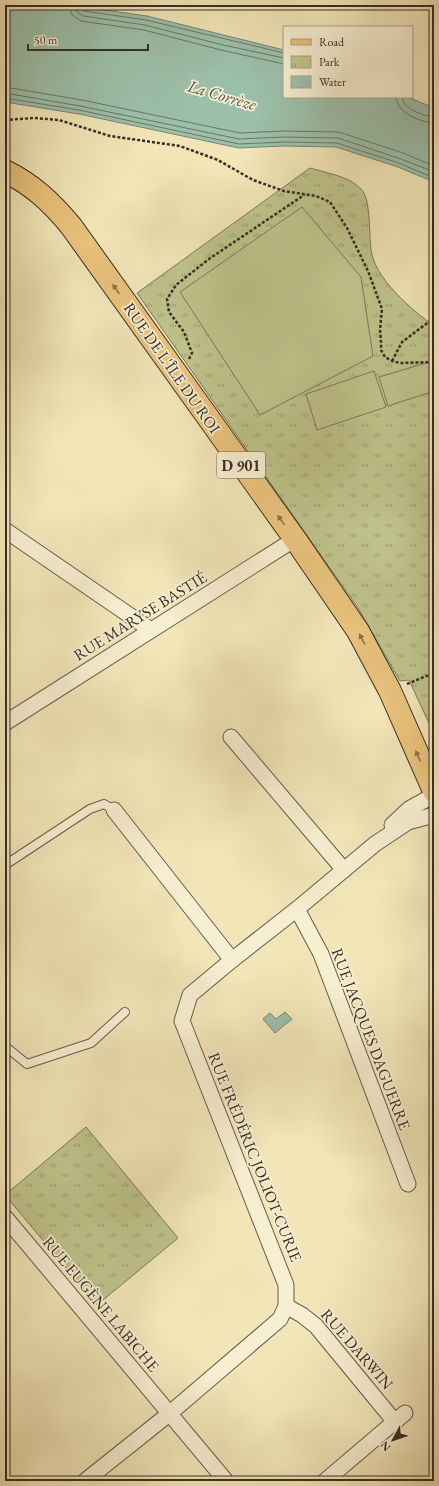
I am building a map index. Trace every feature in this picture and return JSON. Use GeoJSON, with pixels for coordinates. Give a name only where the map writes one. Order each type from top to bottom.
{"type":"FeatureCollection","features":[{"type":"Feature","properties":{"kind":"main road","name":"RUE DE L'ÎLE DU ROI"},"geometry":{"type":"LineString","coordinates":[[5,171],[39,193],[64,217],[295,539],[358,631],[390,691],[434,792]]}},
{"type":"Feature","properties":{"kind":"street"},"geometry":{"type":"LineString","coordinates":[[5,530],[151,630]]}},
{"type":"Feature","properties":{"kind":"street","name":"RUE MARYSE BASTIÉ"},"geometry":{"type":"LineString","coordinates":[[5,723],[295,539]]}},
{"type":"Feature","properties":{"kind":"street"},"geometry":{"type":"LineString","coordinates":[[231,737],[344,870]]}},
{"type":"Feature","properties":{"kind":"street","name":"RUE FRÉDÉRIC JOLIOT-CURIE"},"geometry":{"type":"LineString","coordinates":[[375,844],[399,817],[409,809],[434,795]]}},
{"type":"Feature","properties":{"kind":"street"},"geometry":{"type":"LineString","coordinates":[[114,810],[232,960]]}},
{"type":"Feature","properties":{"kind":"street","name":"RUE FRÉDÉRIC JOLIOT-CURIE"},"geometry":{"type":"LineString","coordinates":[[286,1306],[286,1285],[182,1021],[190,995],[232,960],[297,909],[375,844],[408,822],[434,815]]}},
{"type":"Feature","properties":{"kind":"street","name":"RUE JACQUES DAGUERRE"},"geometry":{"type":"LineString","coordinates":[[297,909],[321,954],[408,1184]]}},
{"type":"Feature","properties":{"kind":"street","name":"RUE EUGÈNE LABICHE"},"geometry":{"type":"LineString","coordinates":[[5,1217],[226,1481]]}},
{"type":"Feature","properties":{"kind":"street"},"geometry":{"type":"LineString","coordinates":[[85,1481],[169,1414],[280,1319],[286,1306]]}},
{"type":"Feature","properties":{"kind":"street","name":"RUE DARWIN"},"geometry":{"type":"LineString","coordinates":[[286,1306],[302,1315],[316,1326],[400,1418],[325,1481]]}},
{"type":"Feature","properties":{"kind":"lane"},"geometry":{"type":"LineString","coordinates":[[5,865],[90,809],[104,804],[114,810]]}},
{"type":"Feature","properties":{"kind":"lane"},"geometry":{"type":"LineString","coordinates":[[5,1046],[27,1064],[91,1043],[125,1012]]}},
{"type":"Feature","properties":{"kind":"path"},"geometry":{"type":"LineString","coordinates":[[5,120],[34,118],[59,120],[110,136],[180,146],[218,160],[253,180],[284,191],[316,196],[330,202],[347,228],[368,271],[382,309],[380,330],[381,350],[392,362],[434,362]]}},
{"type":"Feature","properties":{"kind":"path"},"geometry":{"type":"LineString","coordinates":[[175,373],[187,364],[192,353],[184,332],[169,312],[167,299],[176,285],[209,259],[304,195]]}},
{"type":"Feature","properties":{"kind":"path"},"geometry":{"type":"LineString","coordinates":[[392,362],[402,342],[434,318]]}},
{"type":"Feature","properties":{"kind":"path"},"geometry":{"type":"LineString","coordinates":[[390,691],[434,673]]}},
{"type":"Feature","properties":{"kind":"green space"},"geometry":{"type":"Polygon","coordinates":[[[310,168],[344,178],[361,189],[367,201],[371,248],[376,265],[397,295],[434,326],[434,759],[429,749],[433,732],[409,680],[400,681],[358,608],[137,293],[310,168]]]}},
{"type":"Feature","properties":{"kind":"green space"},"geometry":{"type":"Polygon","coordinates":[[[302,207],[361,277],[373,356],[260,415],[180,292],[302,207]]]}},
{"type":"Feature","properties":{"kind":"green space"},"geometry":{"type":"Polygon","coordinates":[[[429,362],[434,376],[434,391],[388,406],[379,377],[429,362]]]}},
{"type":"Feature","properties":{"kind":"green space"},"geometry":{"type":"Polygon","coordinates":[[[374,371],[386,407],[317,430],[306,394],[374,371]]]}},
{"type":"Feature","properties":{"kind":"green space"},"geometry":{"type":"Polygon","coordinates":[[[86,1127],[178,1238],[97,1305],[5,1195],[86,1127]]]}},
{"type":"Feature","properties":{"kind":"water","name":"La Corrèze"},"geometry":{"type":"Polygon","coordinates":[[[5,5],[69,5],[147,16],[283,50],[283,98],[410,98],[434,108],[434,182],[398,167],[336,147],[284,146],[239,148],[79,114],[5,102],[5,5]]]}},
{"type":"Feature","properties":{"kind":"water"},"geometry":{"type":"Polygon","coordinates":[[[285,1012],[292,1019],[275,1033],[263,1019],[270,1013],[276,1019],[285,1012]]]}}]}
